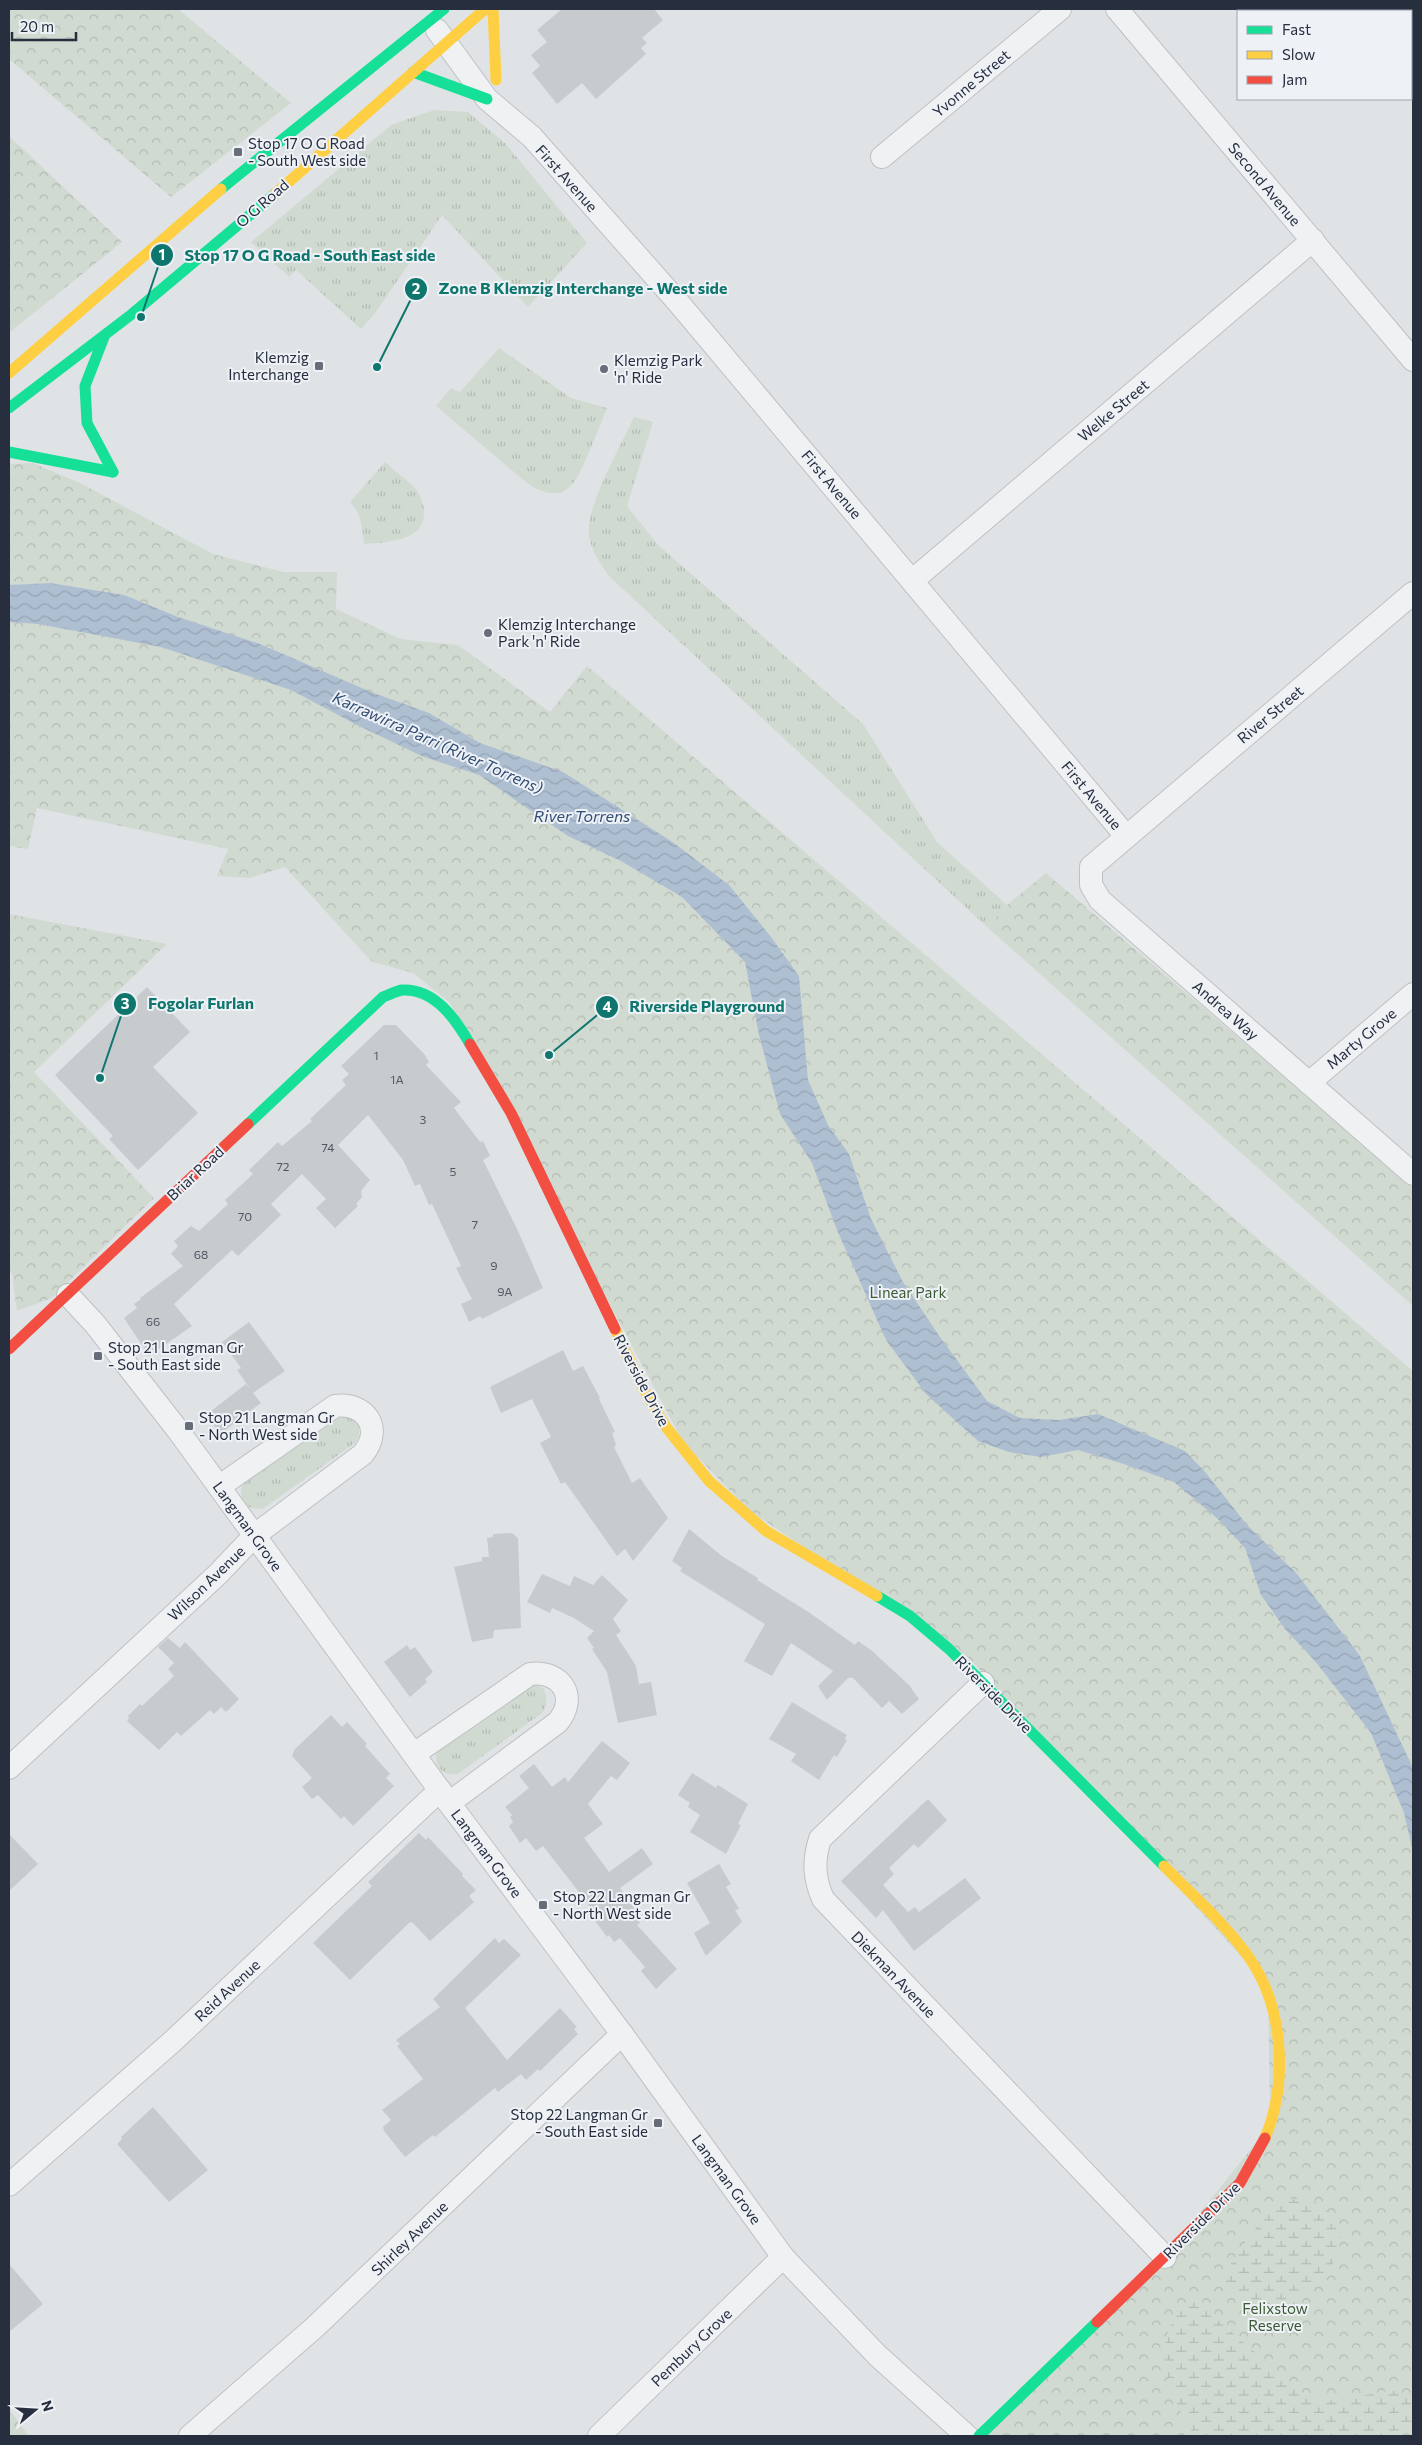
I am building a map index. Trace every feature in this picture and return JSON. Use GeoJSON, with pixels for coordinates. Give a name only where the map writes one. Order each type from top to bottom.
{"type":"FeatureCollection","features":[{"type":"Feature","properties":{"kind":"street","name":"O G Road"},"geometry":{"type":"LineString","coordinates":[[9,408],[104,337],[162,289],[484,9]]}},
{"type":"Feature","properties":{"kind":"street"},"geometry":{"type":"LineString","coordinates":[[413,72],[492,89],[493,9]]}},
{"type":"Feature","properties":{"kind":"street","name":"Yvonne Street"},"geometry":{"type":"LineString","coordinates":[[882,157],[1060,9]]}},
{"type":"Feature","properties":{"kind":"street","name":"Second Avenue"},"geometry":{"type":"LineString","coordinates":[[1117,9],[1410,351]]}},
{"type":"Feature","properties":{"kind":"street","name":"First Avenue"},"geometry":{"type":"LineString","coordinates":[[437,13],[449,41],[532,138],[677,301],[1126,836]]}},
{"type":"Feature","properties":{"kind":"street"},"geometry":{"type":"LineString","coordinates":[[9,373],[210,198],[437,13]]}},
{"type":"Feature","properties":{"kind":"street","name":"Welke Street"},"geometry":{"type":"LineString","coordinates":[[913,580],[1313,240]]}},
{"type":"Feature","properties":{"kind":"street"},"geometry":{"type":"LineString","coordinates":[[9,452],[42,456],[85,468],[113,472],[87,423],[85,386],[104,337]]}},
{"type":"Feature","properties":{"kind":"street"},"geometry":{"type":"LineString","coordinates":[[9,380],[26,396]]}},
{"type":"Feature","properties":{"kind":"street","name":"River Street"},"geometry":{"type":"LineString","coordinates":[[1126,836],[1413,593]]}},
{"type":"Feature","properties":{"kind":"street","name":"Andrea Way"},"geometry":{"type":"LineString","coordinates":[[1126,836],[1091,867],[1090,885],[1100,900],[1413,1174]]}},
{"type":"Feature","properties":{"kind":"street","name":"Riverside Drive"},"geometry":{"type":"LineString","coordinates":[[383,997],[401,990],[415,992],[433,999],[453,1016],[511,1114],[643,1388],[666,1426],[709,1481],[766,1531],[910,1616],[948,1649],[1231,1934],[1253,1964],[1270,2001],[1279,2038],[1280,2079],[1268,2132],[1240,2183],[979,2436]]}},
{"type":"Feature","properties":{"kind":"street","name":"Marty Grove"},"geometry":{"type":"LineString","coordinates":[[1309,1083],[1413,994]]}},
{"type":"Feature","properties":{"kind":"street","name":"Briar Road"},"geometry":{"type":"LineString","coordinates":[[9,1349],[383,997]]}},
{"type":"Feature","properties":{"kind":"street","name":"Langman Grove"},"geometry":{"type":"LineString","coordinates":[[68,1295],[101,1332],[220,1486],[414,1754],[622,2034],[783,2258],[878,2356],[968,2436]]}},
{"type":"Feature","properties":{"kind":"street","name":"Wilson Avenue"},"geometry":{"type":"LineString","coordinates":[[9,1768],[218,1574],[255,1535],[363,1454],[369,1446],[373,1433],[368,1417],[357,1408],[346,1404],[335,1406],[220,1486]]}},
{"type":"Feature","properties":{"kind":"street","name":"Reid Avenue"},"geometry":{"type":"LineString","coordinates":[[9,2185],[173,2041],[445,1796],[558,1722],[564,1714],[567,1701],[562,1685],[552,1676],[541,1672],[530,1674],[414,1754]]}},
{"type":"Feature","properties":{"kind":"street","name":"Diekman Avenue"},"geometry":{"type":"LineString","coordinates":[[983,1683],[820,1839],[814,1867],[817,1886],[823,1899],[1165,2257]]}},
{"type":"Feature","properties":{"kind":"street","name":"Shirley Avenue"},"geometry":{"type":"LineString","coordinates":[[190,2436],[315,2327],[622,2034]]}},
{"type":"Feature","properties":{"kind":"street","name":"Pembury Grove"},"geometry":{"type":"LineString","coordinates":[[599,2436],[783,2258]]}},
{"type":"Feature","properties":{"kind":"green space"},"geometry":{"type":"Polygon","coordinates":[[[9,9],[178,9],[291,103],[171,197],[9,59],[9,9]]]}},
{"type":"Feature","properties":{"kind":"green space"},"geometry":{"type":"Polygon","coordinates":[[[434,110],[468,112],[506,144],[587,243],[528,307],[442,215],[376,312],[361,329],[296,270],[289,277],[251,242],[391,125],[434,110]]]}},
{"type":"Feature","properties":{"kind":"green space"},"geometry":{"type":"Polygon","coordinates":[[[9,136],[122,242],[9,333],[9,136]]]}},
{"type":"Feature","properties":{"kind":"green space"},"geometry":{"type":"Polygon","coordinates":[[[499,348],[571,398],[607,408],[584,464],[568,489],[551,493],[541,491],[528,484],[436,406],[451,388],[460,392],[499,348]]]}},
{"type":"Feature","properties":{"kind":"green space"},"geometry":{"type":"Polygon","coordinates":[[[634,417],[653,422],[627,506],[658,545],[863,724],[937,842],[1007,905],[987,927],[610,577],[603,567],[592,547],[589,536],[589,524],[598,494],[634,417]]]}},
{"type":"Feature","properties":{"kind":"green space"},"geometry":{"type":"Polygon","coordinates":[[[385,462],[417,490],[424,507],[423,521],[419,529],[403,538],[364,544],[359,516],[350,502],[385,462]]]}},
{"type":"Feature","properties":{"kind":"green space","name":"Linear Park"},"geometry":{"type":"Polygon","coordinates":[[[33,463],[82,484],[213,554],[284,572],[337,572],[336,609],[401,639],[458,645],[550,712],[587,666],[1413,1371],[1413,2436],[979,2436],[1165,2257],[1270,2125],[1268,1986],[969,1658],[750,1511],[683,1442],[450,1003],[413,973],[372,962],[285,867],[249,878],[217,876],[228,849],[37,808],[28,849],[9,846],[9,464],[33,463]]]}},
{"type":"Feature","properties":{"kind":"green space"},"geometry":{"type":"Polygon","coordinates":[[[1046,873],[1413,1187],[1413,1306],[987,927],[1007,905],[1046,873]]]}},
{"type":"Feature","properties":{"kind":"green space"},"geometry":{"type":"Polygon","coordinates":[[[9,914],[167,944],[34,1072],[154,1198],[52,1298],[17,1311],[12,1274],[9,1270],[9,914]]]}},
{"type":"Feature","properties":{"kind":"green space"},"geometry":{"type":"Polygon","coordinates":[[[337,1412],[357,1418],[359,1431],[355,1443],[264,1508],[251,1508],[244,1502],[241,1492],[244,1480],[337,1412]]]}},
{"type":"Feature","properties":{"kind":"green space"},"geometry":{"type":"Polygon","coordinates":[[[534,1683],[544,1689],[545,1692],[546,1704],[542,1713],[458,1774],[446,1773],[438,1767],[436,1757],[439,1745],[534,1683]]]}},
{"type":"Feature","properties":{"kind":"green space"},"geometry":{"type":"Polygon","coordinates":[[[1289,2199],[1306,2199],[1325,2206],[1336,2222],[1340,2239],[1337,2259],[1283,2316],[1271,2315],[1252,2307],[1232,2290],[1225,2279],[1226,2273],[1237,2254],[1261,2222],[1275,2208],[1289,2199]]]}},
{"type":"Feature","properties":{"kind":"green space"},"geometry":{"type":"Polygon","coordinates":[[[1195,2301],[1308,2397],[1335,2401],[1387,2391],[1398,2391],[1413,2397],[1413,2431],[1393,2436],[1195,2436],[1169,2384],[1165,2356],[1166,2341],[1170,2327],[1185,2303],[1195,2301]]]}},
{"type":"Feature","properties":{"kind":"green space"},"geometry":{"type":"Polygon","coordinates":[[[9,2409],[29,2436],[9,2436],[9,2409]]]}},
{"type":"Feature","properties":{"kind":"water","name":"River Torrens"},"geometry":{"type":"Polygon","coordinates":[[[50,583],[124,595],[178,617],[260,644],[371,692],[429,713],[480,743],[563,772],[674,843],[729,885],[771,937],[799,976],[808,1080],[828,1125],[849,1154],[871,1219],[903,1282],[940,1337],[987,1401],[1020,1418],[1059,1420],[1098,1414],[1185,1451],[1206,1473],[1247,1525],[1297,1574],[1360,1656],[1413,1768],[1413,1852],[1404,1813],[1371,1733],[1315,1661],[1285,1629],[1261,1595],[1245,1548],[1218,1519],[1174,1482],[1124,1464],[1078,1450],[1041,1457],[1009,1452],[978,1441],[926,1394],[886,1340],[837,1230],[812,1163],[780,1114],[759,1035],[745,962],[682,897],[621,861],[568,836],[479,775],[424,757],[357,725],[291,690],[161,647],[38,624],[9,622],[9,585],[50,583]]]}},
{"type":"Feature","properties":{"kind":"building"},"geometry":{"type":"Polygon","coordinates":[[[562,9],[654,9],[663,20],[642,38],[647,43],[641,48],[646,54],[596,99],[582,83],[557,104],[532,73],[540,66],[531,55],[547,42],[537,30],[562,9]]]}},
{"type":"Feature","properties":{"kind":"building"},"geometry":{"type":"Polygon","coordinates":[[[147,987],[190,1032],[153,1067],[198,1113],[138,1170],[109,1139],[113,1136],[55,1075],[147,987]]]}},
{"type":"Feature","properties":{"kind":"building"},"geometry":{"type":"Polygon","coordinates":[[[384,1025],[396,1025],[425,1055],[429,1062],[426,1065],[461,1102],[454,1108],[480,1142],[483,1141],[490,1156],[483,1160],[518,1231],[543,1288],[482,1319],[480,1316],[469,1322],[461,1304],[472,1299],[456,1268],[461,1266],[432,1204],[429,1205],[420,1184],[415,1186],[403,1160],[368,1115],[338,1145],[370,1180],[361,1191],[362,1197],[356,1204],[358,1206],[335,1228],[316,1208],[326,1199],[302,1174],[271,1204],[281,1215],[238,1256],[232,1250],[174,1304],[192,1326],[149,1356],[124,1318],[137,1308],[134,1304],[140,1298],[183,1266],[171,1254],[178,1246],[174,1241],[191,1226],[199,1231],[228,1204],[225,1200],[253,1174],[249,1170],[278,1142],[282,1146],[312,1121],[310,1119],[346,1085],[342,1080],[349,1074],[341,1066],[384,1025]]]}},
{"type":"Feature","properties":{"kind":"building"},"geometry":{"type":"Polygon","coordinates":[[[249,1322],[285,1371],[253,1393],[261,1403],[220,1434],[206,1415],[246,1384],[251,1390],[237,1370],[241,1368],[222,1342],[249,1322]]]}},
{"type":"Feature","properties":{"kind":"building"},"geometry":{"type":"Polygon","coordinates":[[[563,1350],[573,1371],[583,1366],[600,1398],[615,1432],[612,1433],[616,1445],[614,1447],[632,1483],[640,1478],[668,1518],[633,1561],[625,1549],[617,1556],[565,1482],[561,1484],[540,1443],[551,1437],[532,1399],[501,1413],[490,1387],[563,1350]]]}},
{"type":"Feature","properties":{"kind":"building"},"geometry":{"type":"Polygon","coordinates":[[[689,1529],[722,1556],[758,1578],[757,1580],[810,1613],[855,1645],[858,1641],[871,1650],[909,1685],[919,1699],[902,1714],[889,1701],[882,1708],[853,1678],[848,1678],[827,1700],[818,1686],[833,1671],[791,1643],[772,1676],[744,1661],[765,1624],[680,1571],[682,1568],[672,1561],[689,1529]]]}},
{"type":"Feature","properties":{"kind":"building"},"geometry":{"type":"Polygon","coordinates":[[[512,1533],[518,1538],[521,1628],[494,1630],[493,1638],[472,1642],[454,1567],[482,1561],[482,1557],[489,1557],[487,1538],[493,1537],[493,1534],[512,1533]]]}},
{"type":"Feature","properties":{"kind":"building"},"geometry":{"type":"Polygon","coordinates":[[[542,1574],[570,1586],[574,1576],[593,1585],[602,1575],[628,1600],[613,1619],[621,1631],[616,1635],[636,1666],[639,1684],[651,1682],[657,1715],[618,1723],[607,1672],[587,1638],[594,1631],[574,1618],[552,1608],[550,1613],[527,1602],[542,1574]]]}},
{"type":"Feature","properties":{"kind":"building"},"geometry":{"type":"Polygon","coordinates":[[[168,1638],[180,1648],[185,1642],[239,1699],[226,1712],[221,1707],[214,1714],[210,1710],[181,1736],[177,1732],[159,1750],[127,1721],[128,1716],[140,1704],[142,1706],[174,1676],[168,1669],[174,1663],[158,1647],[168,1638]]]}},
{"type":"Feature","properties":{"kind":"building"},"geometry":{"type":"Polygon","coordinates":[[[407,1645],[410,1650],[415,1647],[433,1672],[425,1679],[427,1682],[410,1697],[384,1662],[407,1645]]]}},
{"type":"Feature","properties":{"kind":"building"},"geometry":{"type":"Polygon","coordinates":[[[792,1702],[847,1735],[845,1739],[847,1740],[837,1757],[834,1755],[819,1780],[791,1761],[796,1754],[769,1739],[792,1702]]]}},
{"type":"Feature","properties":{"kind":"building"},"geometry":{"type":"Polygon","coordinates":[[[331,1715],[342,1727],[347,1722],[367,1744],[365,1746],[390,1774],[386,1778],[394,1786],[353,1826],[344,1816],[341,1819],[318,1795],[312,1799],[302,1787],[312,1778],[292,1756],[295,1749],[331,1715]]]}},
{"type":"Feature","properties":{"kind":"building"},"geometry":{"type":"Polygon","coordinates":[[[602,1741],[630,1763],[617,1780],[611,1776],[588,1804],[603,1824],[584,1838],[609,1872],[642,1848],[653,1864],[620,1888],[637,1913],[635,1915],[640,1923],[637,1925],[677,1969],[656,1989],[641,1971],[645,1967],[620,1938],[614,1942],[609,1935],[607,1937],[590,1914],[593,1912],[586,1901],[543,1846],[536,1851],[526,1838],[520,1843],[509,1826],[513,1822],[510,1817],[512,1815],[505,1807],[529,1788],[519,1776],[534,1764],[552,1787],[565,1777],[568,1782],[602,1741]]]}},
{"type":"Feature","properties":{"kind":"building"},"geometry":{"type":"Polygon","coordinates":[[[692,1773],[716,1788],[718,1785],[748,1804],[738,1824],[741,1825],[726,1854],[690,1832],[700,1815],[688,1807],[690,1803],[678,1795],[692,1773]]]}},
{"type":"Feature","properties":{"kind":"building"},"geometry":{"type":"Polygon","coordinates":[[[928,1799],[947,1820],[918,1848],[914,1844],[889,1868],[894,1874],[883,1885],[908,1912],[915,1907],[919,1912],[965,1878],[981,1898],[914,1951],[883,1910],[876,1918],[841,1881],[928,1799]]]}},
{"type":"Feature","properties":{"kind":"building"},"geometry":{"type":"Polygon","coordinates":[[[419,1833],[426,1840],[428,1837],[476,1890],[469,1896],[474,1902],[430,1941],[412,1922],[409,1923],[350,1980],[313,1943],[372,1886],[368,1882],[419,1833]]]}},
{"type":"Feature","properties":{"kind":"building"},"geometry":{"type":"Polygon","coordinates":[[[9,1834],[38,1864],[9,1891],[9,1834]]]}},
{"type":"Feature","properties":{"kind":"building"},"geometry":{"type":"Polygon","coordinates":[[[719,1864],[731,1884],[726,1887],[739,1909],[735,1910],[742,1922],[706,1956],[694,1933],[710,1923],[687,1883],[719,1864]]]}},
{"type":"Feature","properties":{"kind":"building"},"geometry":{"type":"Polygon","coordinates":[[[495,1938],[499,1943],[504,1939],[521,1955],[465,2008],[507,2060],[560,2008],[577,2027],[574,2029],[578,2034],[540,2071],[538,2069],[526,2080],[521,2074],[498,2092],[495,2088],[435,2137],[433,2135],[405,2157],[384,2131],[383,2127],[391,2120],[382,2110],[423,2079],[397,2046],[400,2044],[396,2040],[440,2007],[433,1999],[495,1938]]]}},
{"type":"Feature","properties":{"kind":"building"},"geometry":{"type":"Polygon","coordinates":[[[153,2107],[208,2170],[169,2202],[117,2144],[122,2139],[121,2137],[153,2107]]]}},
{"type":"Feature","properties":{"kind":"building"},"geometry":{"type":"Polygon","coordinates":[[[9,2264],[43,2304],[9,2332],[9,2264]]]}},
{"type":"Feature","properties":{"kind":"traffic: fast"},"geometry":{"type":"LineString","coordinates":[[221,189],[444,9]]}},
{"type":"Feature","properties":{"kind":"traffic: fast"},"geometry":{"type":"LineString","coordinates":[[413,72],[487,99]]}},
{"type":"Feature","properties":{"kind":"traffic: fast"},"geometry":{"type":"LineString","coordinates":[[9,408],[132,314],[275,194]]}},
{"type":"Feature","properties":{"kind":"traffic: fast"},"geometry":{"type":"LineString","coordinates":[[104,337],[85,386],[87,423],[113,472]]}},
{"type":"Feature","properties":{"kind":"traffic: fast"},"geometry":{"type":"LineString","coordinates":[[9,452],[113,472]]}},
{"type":"Feature","properties":{"kind":"traffic: fast"},"geometry":{"type":"LineString","coordinates":[[248,1124],[383,997],[397,991],[414,991],[425,994],[434,1000],[451,1016],[470,1044]]}},
{"type":"Feature","properties":{"kind":"traffic: fast"},"geometry":{"type":"LineString","coordinates":[[877,1596],[910,1616],[949,1649],[1164,1866]]}},
{"type":"Feature","properties":{"kind":"traffic: fast"},"geometry":{"type":"LineString","coordinates":[[979,2436],[1097,2322]]}},
{"type":"Feature","properties":{"kind":"traffic: slow"},"geometry":{"type":"LineString","coordinates":[[275,194],[485,9]]}},
{"type":"Feature","properties":{"kind":"traffic: slow"},"geometry":{"type":"LineString","coordinates":[[493,9],[496,80]]}},
{"type":"Feature","properties":{"kind":"traffic: slow"},"geometry":{"type":"LineString","coordinates":[[9,373],[221,189]]}},
{"type":"Feature","properties":{"kind":"traffic: slow"},"geometry":{"type":"LineString","coordinates":[[615,1329],[643,1388],[666,1427],[709,1481],[766,1531],[877,1596]]}},
{"type":"Feature","properties":{"kind":"traffic: slow"},"geometry":{"type":"LineString","coordinates":[[1164,1866],[1220,1922],[1241,1946],[1261,1979],[1270,2000],[1276,2023],[1279,2070],[1277,2094],[1265,2138]]}},
{"type":"Feature","properties":{"kind":"traffic: jam"},"geometry":{"type":"LineString","coordinates":[[470,1044],[511,1113],[615,1329]]}},
{"type":"Feature","properties":{"kind":"traffic: jam"},"geometry":{"type":"LineString","coordinates":[[9,1349],[248,1124]]}},
{"type":"Feature","properties":{"kind":"traffic: jam"},"geometry":{"type":"LineString","coordinates":[[1097,2322],[1240,2183],[1265,2138]]}},
{"type":"Feature","properties":{"kind":"place","name":"Stop 17 O G Road - South West side"},"geometry":{"type":"Point","coordinates":[238,152]}},
{"type":"Feature","properties":{"kind":"place","name":"Stop 17 O G Road - South East side"},"geometry":{"type":"Point","coordinates":[141,317]}},
{"type":"Feature","properties":{"kind":"place","name":"Klemzig Interchange"},"geometry":{"type":"Point","coordinates":[319,366]}},
{"type":"Feature","properties":{"kind":"place","name":"Zone B Klemzig Interchange - West side"},"geometry":{"type":"Point","coordinates":[377,367]}},
{"type":"Feature","properties":{"kind":"place","name":"Klemzig Park 'n' Ride"},"geometry":{"type":"Point","coordinates":[604,369]}},
{"type":"Feature","properties":{"kind":"place","name":"Klemzig Interchange Park 'n' Ride"},"geometry":{"type":"Point","coordinates":[488,633]}},
{"type":"Feature","properties":{"kind":"place","name":"Riverside Playground"},"geometry":{"type":"Point","coordinates":[549,1055]}},
{"type":"Feature","properties":{"kind":"place","name":"Fogolar Furlan"},"geometry":{"type":"Point","coordinates":[100,1078]}},
{"type":"Feature","properties":{"kind":"place","name":"Stop 21 Langman Gr - South East side"},"geometry":{"type":"Point","coordinates":[98,1356]}},
{"type":"Feature","properties":{"kind":"place","name":"Stop 21 Langman Gr - North West side"},"geometry":{"type":"Point","coordinates":[189,1426]}},
{"type":"Feature","properties":{"kind":"place","name":"Stop 22 Langman Gr - North West side"},"geometry":{"type":"Point","coordinates":[543,1905]}},
{"type":"Feature","properties":{"kind":"place","name":"Stop 22 Langman Gr - South East side"},"geometry":{"type":"Point","coordinates":[658,2123]}},
{"type":"Feature","properties":{"kind":"water label","name":"Karrawirra Parri (River Torrens)"},"geometry":{"type":"Point","coordinates":[438,742]}},
{"type":"Feature","properties":{"kind":"park label","name":"Felixstow Reserve"},"geometry":{"type":"Point","coordinates":[1275,2316]}}]}
